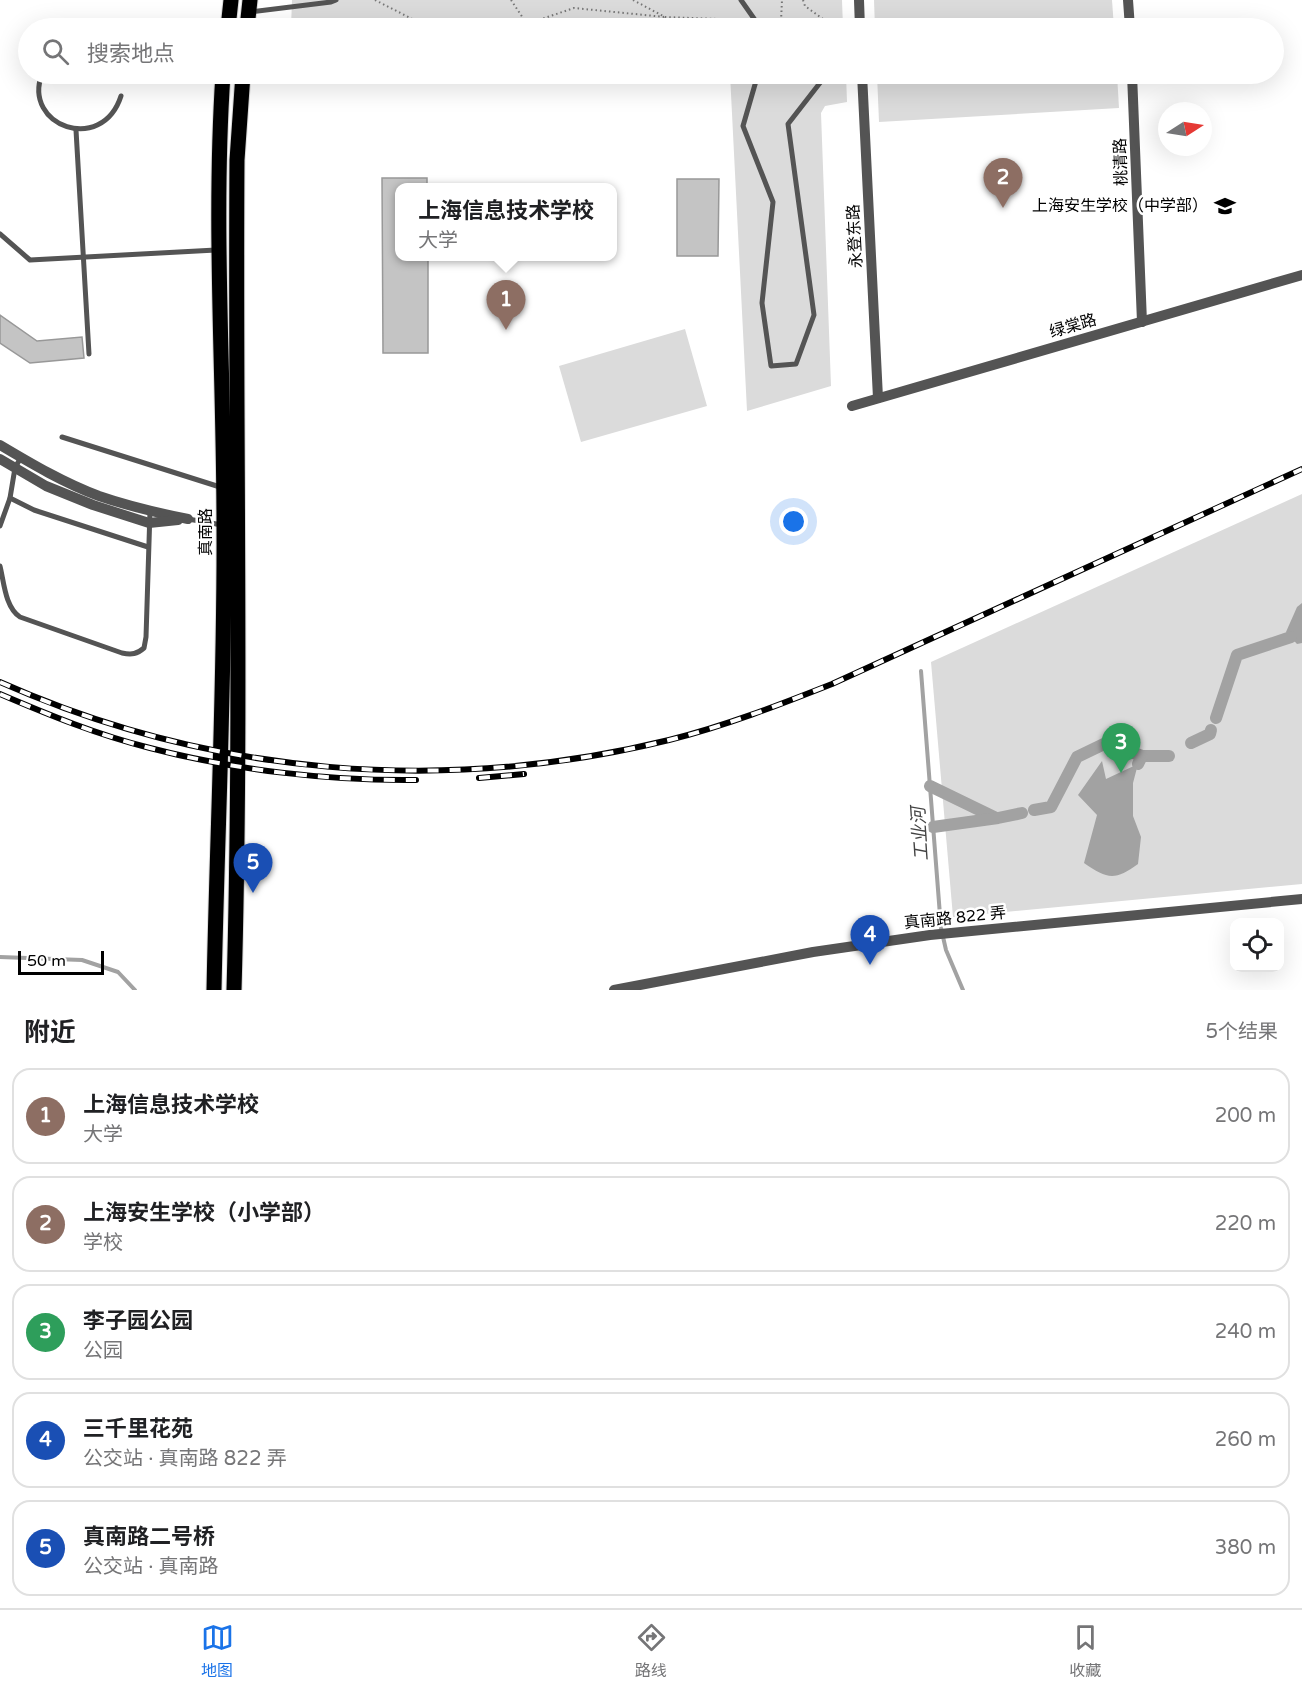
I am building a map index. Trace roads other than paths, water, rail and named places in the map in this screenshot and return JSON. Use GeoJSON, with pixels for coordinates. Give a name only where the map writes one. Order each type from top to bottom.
{"type":"FeatureCollection","features":[{"type":"Feature","properties":{"kind":"main road"},"geometry":{"type":"LineString","coordinates":[[229,18],[231,0]]}},
{"type":"Feature","properties":{"kind":"main road","name":"真南路"},"geometry":{"type":"LineString","coordinates":[[222,84],[218,162],[218,250],[230,490],[238,831],[234,990]]}},
{"type":"Feature","properties":{"kind":"main road","name":"真南路"},"geometry":{"type":"LineString","coordinates":[[230,490],[237,160],[242,84]]}},
{"type":"Feature","properties":{"kind":"main road","name":"真南路"},"geometry":{"type":"LineString","coordinates":[[214,990],[231,526]]}},
{"type":"Feature","properties":{"kind":"street"},"geometry":{"type":"LineString","coordinates":[[859,0],[860,18]]}},
{"type":"Feature","properties":{"kind":"street"},"geometry":{"type":"LineString","coordinates":[[1128,0],[1129,18]]}},
{"type":"Feature","properties":{"kind":"street","name":"永登东路"},"geometry":{"type":"LineString","coordinates":[[862,84],[878,398]]}},
{"type":"Feature","properties":{"kind":"street","name":"桃清路"},"geometry":{"type":"LineString","coordinates":[[1132,84],[1143,321]]}},
{"type":"Feature","properties":{"kind":"street","name":"绿棠路"},"geometry":{"type":"LineString","coordinates":[[852,406],[1302,275]]}},
{"type":"Feature","properties":{"kind":"street"},"geometry":{"type":"LineString","coordinates":[[0,445],[54,476],[99,495],[150,511],[188,519]]}},
{"type":"Feature","properties":{"kind":"street"},"geometry":{"type":"LineString","coordinates":[[0,459],[46,486],[93,505],[149,523],[188,519]]}},
{"type":"Feature","properties":{"kind":"street","name":"真南路 822 弄"},"geometry":{"type":"LineString","coordinates":[[614,990],[813,952],[951,932],[1302,899]]}},
{"type":"Feature","properties":{"kind":"lane"},"geometry":{"type":"LineString","coordinates":[[249,6],[336,0]]}},
{"type":"Feature","properties":{"kind":"lane"},"geometry":{"type":"LineString","coordinates":[[741,0],[754,18]]}},
{"type":"Feature","properties":{"kind":"lane"},"geometry":{"type":"LineString","coordinates":[[40,84],[41,102],[47,112],[55,121],[76,130],[86,130],[105,122],[113,115],[122,96]]}},
{"type":"Feature","properties":{"kind":"lane"},"geometry":{"type":"LineString","coordinates":[[755,84],[743,126],[773,202],[762,303],[771,366],[796,364],[814,315],[788,124],[819,84]]}},
{"type":"Feature","properties":{"kind":"lane"},"geometry":{"type":"LineString","coordinates":[[76,130],[89,354]]}},
{"type":"Feature","properties":{"kind":"lane"},"geometry":{"type":"LineString","coordinates":[[0,234],[30,260],[218,250]]}},
{"type":"Feature","properties":{"kind":"lane"},"geometry":{"type":"LineString","coordinates":[[62,437],[230,490]]}},
{"type":"Feature","properties":{"kind":"lane"},"geometry":{"type":"LineString","coordinates":[[0,526],[10,498],[15,468],[21,457]]}},
{"type":"Feature","properties":{"kind":"lane"},"geometry":{"type":"LineString","coordinates":[[10,498],[34,510],[148,547]]}},
{"type":"Feature","properties":{"kind":"lane"},"geometry":{"type":"LineString","coordinates":[[0,566],[10,606],[14,613],[130,655],[137,653],[144,648],[146,637],[150,511]]}},
{"type":"Feature","properties":{"kind":"lane"},"geometry":{"type":"LineString","coordinates":[[188,519],[231,526]]}},
{"type":"Feature","properties":{"kind":"waterway"},"geometry":{"type":"LineString","coordinates":[[1216,718],[1237,655],[1291,637]]}},
{"type":"Feature","properties":{"kind":"waterway","name":"工业河"},"geometry":{"type":"LineString","coordinates":[[921,671],[941,928],[946,950],[963,990]]}},
{"type":"Feature","properties":{"kind":"waterway"},"geometry":{"type":"LineString","coordinates":[[1191,743],[1210,734],[1211,730]]}},
{"type":"Feature","properties":{"kind":"waterway"},"geometry":{"type":"LineString","coordinates":[[1034,810],[1051,807],[1077,757],[1106,743],[1142,756],[1138,764]]}},
{"type":"Feature","properties":{"kind":"waterway"},"geometry":{"type":"LineString","coordinates":[[1142,756],[1169,756]]}},
{"type":"Feature","properties":{"kind":"waterway"},"geometry":{"type":"LineString","coordinates":[[930,786],[996,818]]}},
{"type":"Feature","properties":{"kind":"waterway"},"geometry":{"type":"LineString","coordinates":[[933,827],[1022,813]]}},
{"type":"Feature","properties":{"kind":"waterway"},"geometry":{"type":"LineString","coordinates":[[0,957],[82,960],[118,972],[135,990]]}},
{"type":"Feature","properties":{"kind":"railway"},"geometry":{"type":"LineString","coordinates":[[0,682],[80,714],[162,738],[245,756],[330,767],[415,771],[500,767],[585,757],[669,740],[711,728],[832,684],[1302,469]]}},
{"type":"Feature","properties":{"kind":"railway"},"geometry":{"type":"LineString","coordinates":[[0,694],[93,731],[182,756],[282,773],[350,779],[416,780]]}},
{"type":"Feature","properties":{"kind":"railway"},"geometry":{"type":"LineString","coordinates":[[479,778],[524,774]]}},
{"type":"Feature","properties":{"kind":"place","name":"上海安生学校（中学部）"},"geometry":{"type":"Point","coordinates":[1225,206]}},
{"type":"Feature","properties":{"kind":"place","name":"上海安生学校（小学部）"},"geometry":{"type":"Point","coordinates":[1003,208]}},
{"type":"Feature","properties":{"kind":"place","name":"上海信息技术学校"},"geometry":{"type":"Point","coordinates":[506,330]}},
{"type":"Feature","properties":{"kind":"place","name":"李子园公园"},"geometry":{"type":"Point","coordinates":[1121,773]}},
{"type":"Feature","properties":{"kind":"place","name":"真南路二号桥"},"geometry":{"type":"Point","coordinates":[253,893]}},
{"type":"Feature","properties":{"kind":"place","name":"三千里花苑"},"geometry":{"type":"Point","coordinates":[870,965]}}]}
